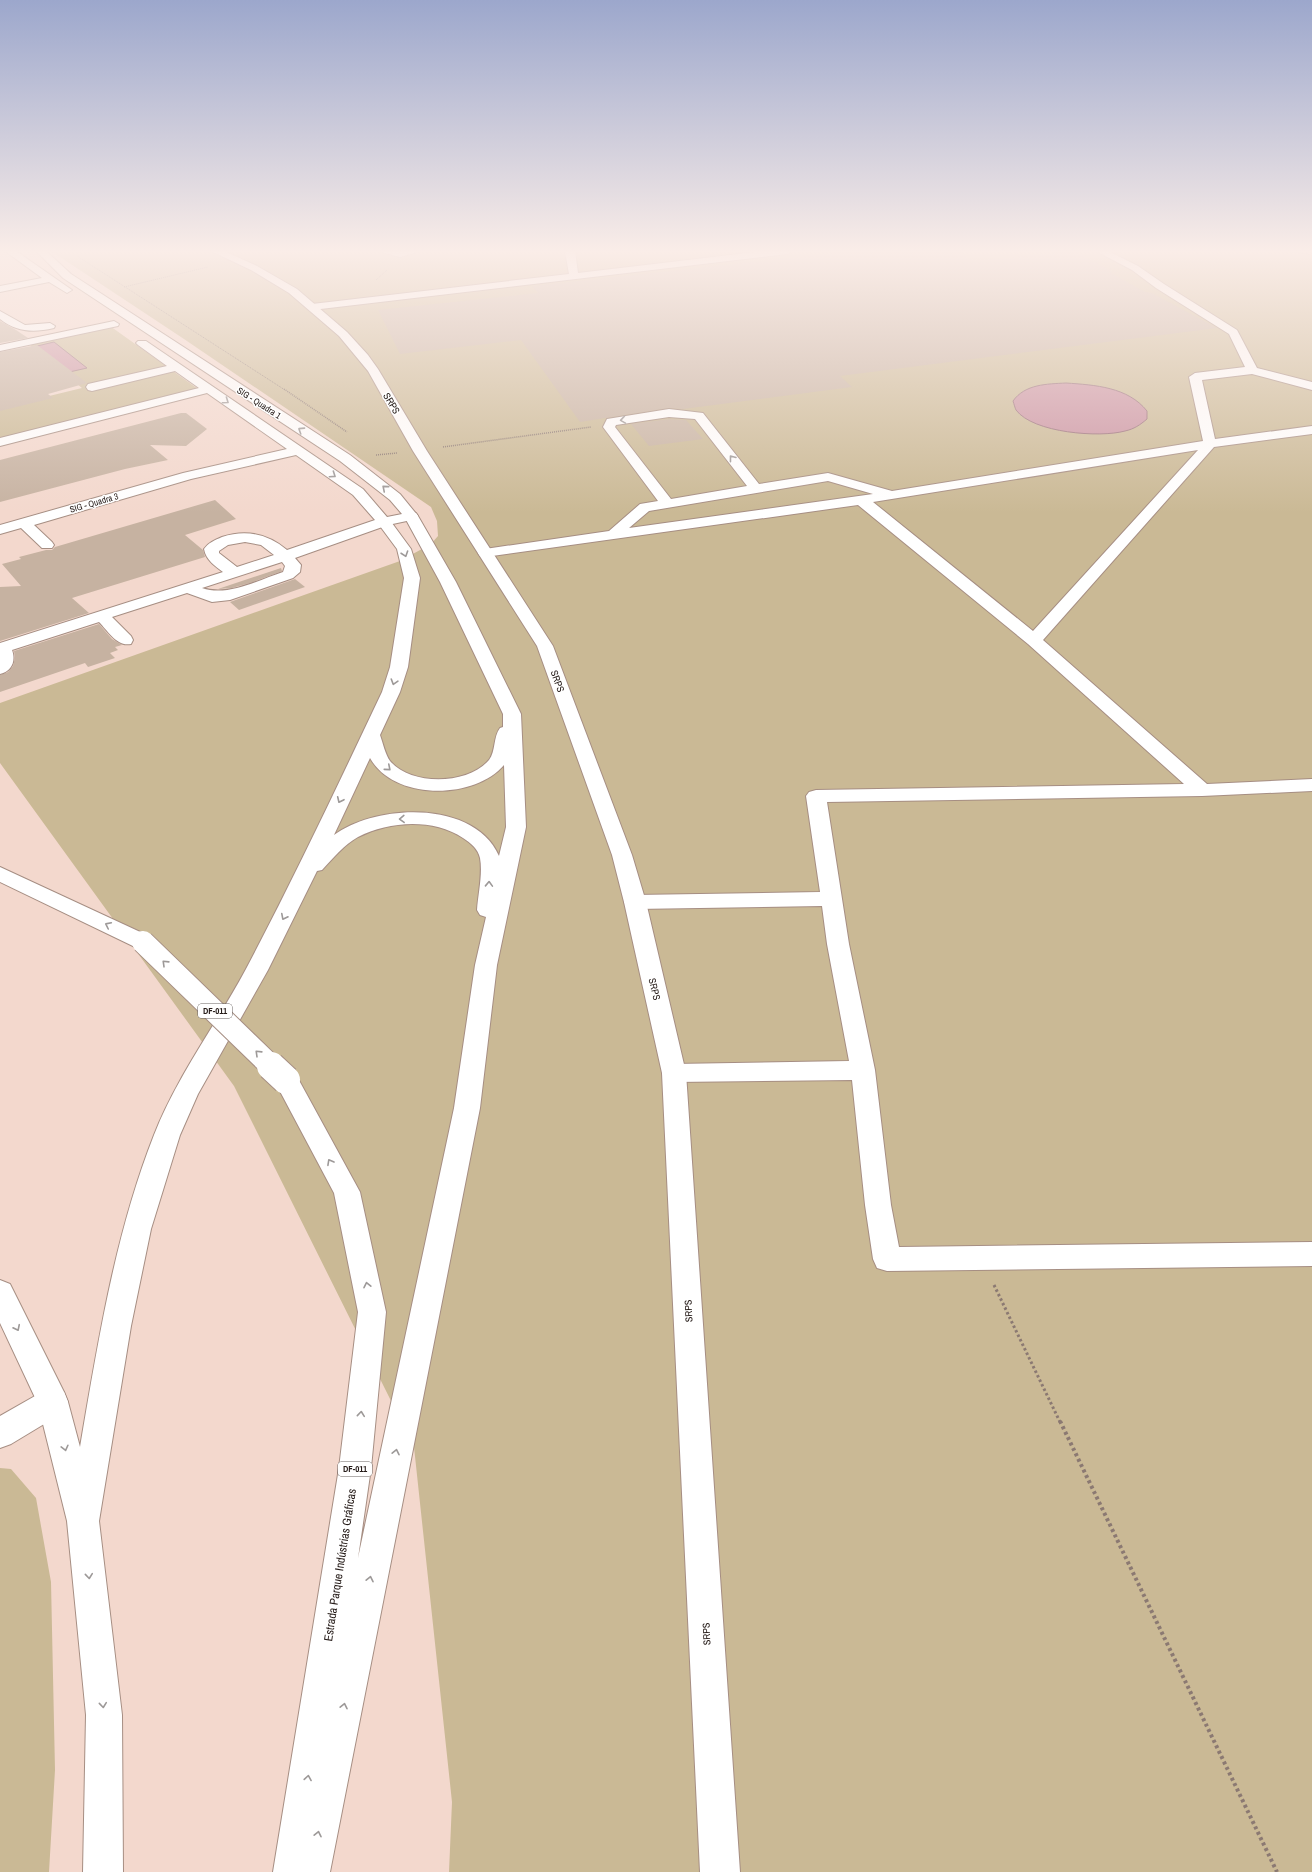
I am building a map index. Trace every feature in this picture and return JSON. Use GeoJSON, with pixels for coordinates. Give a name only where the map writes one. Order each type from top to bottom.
{"type":"FeatureCollection","features":[{"type":"Feature","properties":{"kind":"main road"},"geometry":{"type":"LineString","coordinates":[[0,348],[46,338]]}},
{"type":"Feature","properties":{"kind":"main road","name":"SIG - Quadra 1"},"geometry":{"type":"LineString","coordinates":[[83,1521],[124,1285],[153,1175],[177,1110],[256,972],[304,876],[391,692],[399,667],[412,578],[404,549],[384,522],[358,492],[283,442],[137,338]]}},
{"type":"Feature","properties":{"kind":"main road","name":"SIG - Quadra 1"},"geometry":{"type":"LineString","coordinates":[[162,338],[346,458],[396,497],[411,516],[448,582],[512,714]]}},
{"type":"Feature","properties":{"kind":"main road","name":"SRPS"},"geometry":{"type":"LineString","coordinates":[[347,338],[364,357],[420,450],[545,646],[622,855],[635,902],[674,1073],[720,1872]]}},
{"type":"Feature","properties":{"kind":"main road"},"geometry":{"type":"LineString","coordinates":[[1237,338],[1252,370]]}},
{"type":"Feature","properties":{"kind":"main road"},"geometry":{"type":"LineString","coordinates":[[92,388],[177,367]]}},
{"type":"Feature","properties":{"kind":"main road"},"geometry":{"type":"LineString","coordinates":[[1210,444],[1195,377],[1252,370],[1312,386]]}},
{"type":"Feature","properties":{"kind":"main road"},"geometry":{"type":"LineString","coordinates":[[0,442],[209,389]]}},
{"type":"Feature","properties":{"kind":"main road"},"geometry":{"type":"LineString","coordinates":[[667,503],[609,427],[611,422],[669,413],[699,416],[756,489]]}},
{"type":"Feature","properties":{"kind":"main road"},"geometry":{"type":"LineString","coordinates":[[486,553],[861,500],[1210,444],[1312,430]]}},
{"type":"Feature","properties":{"kind":"main road","name":"SIG - Quadra 3"},"geometry":{"type":"LineString","coordinates":[[188,476],[207,466],[283,442]]}},
{"type":"Feature","properties":{"kind":"main road"},"geometry":{"type":"LineString","coordinates":[[1034,640],[1210,444]]}},
{"type":"Feature","properties":{"kind":"main road","name":"SIG - Quadra 3"},"geometry":{"type":"LineString","coordinates":[[0,530],[188,476],[297,451]]}},
{"type":"Feature","properties":{"kind":"main road"},"geometry":{"type":"LineString","coordinates":[[613,535],[645,507],[828,477],[893,495]]}},
{"type":"Feature","properties":{"kind":"main road"},"geometry":{"type":"LineString","coordinates":[[861,500],[1034,640],[1202,790]]}},
{"type":"Feature","properties":{"kind":"main road"},"geometry":{"type":"LineString","coordinates":[[0,669],[4,666],[7,658],[2,647],[236,573],[384,522],[411,516]]}},
{"type":"Feature","properties":{"kind":"main road"},"geometry":{"type":"LineString","coordinates":[[24,523],[47,545]]}},
{"type":"Feature","properties":{"kind":"main road"},"geometry":{"type":"LineString","coordinates":[[186,588],[212,597],[230,595],[288,575],[292,572],[293,565],[286,556],[264,540],[256,538],[229,540],[219,543],[211,549],[214,557],[236,573]]}},
{"type":"Feature","properties":{"kind":"main road"},"geometry":{"type":"LineString","coordinates":[[101,616],[125,640]]}},
{"type":"Feature","properties":{"kind":"main road"},"geometry":{"type":"LineString","coordinates":[[371,735],[377,756],[386,767],[399,777],[416,783],[438,785],[459,782],[481,775],[498,761],[512,714]]}},
{"type":"Feature","properties":{"kind":"main road"},"geometry":{"type":"LineString","coordinates":[[310,1872],[467,1108],[486,965],[516,828],[512,714]]}},
{"type":"Feature","properties":{"kind":"main road"},"geometry":{"type":"LineString","coordinates":[[1311,786],[1202,790],[816,796],[838,944],[863,1070],[878,1205],[887,1259],[1312,1254]]}},
{"type":"Feature","properties":{"kind":"main road"},"geometry":{"type":"LineString","coordinates":[[304,876],[345,836],[377,822],[399,818],[427,820],[448,823],[464,829],[481,840],[490,858],[486,965]]}},
{"type":"Feature","properties":{"kind":"main road","name":"Estrada Parque Indústrias Gráficas"},"geometry":{"type":"LineString","coordinates":[[0,874],[143,942],[286,1080],[347,1192],[372,1312],[355,1468],[293,1872]]}},
{"type":"Feature","properties":{"kind":"main road"},"geometry":{"type":"LineString","coordinates":[[635,902],[831,899]]}},
{"type":"Feature","properties":{"kind":"main road"},"geometry":{"type":"LineString","coordinates":[[674,1073],[863,1070]]}},
{"type":"Feature","properties":{"kind":"main road"},"geometry":{"type":"LineString","coordinates":[[0,1293],[53,1402],[83,1521],[104,1715],[103,1872]]}},
{"type":"Feature","properties":{"kind":"main road"},"geometry":{"type":"LineString","coordinates":[[0,1433],[53,1402]]}},
{"type":"Feature","properties":{"kind":"path"},"geometry":{"type":"LineString","coordinates":[[206,338],[255,369],[349,433]]}},
{"type":"Feature","properties":{"kind":"path"},"geometry":{"type":"LineString","coordinates":[[346,458],[420,450],[610,425]]}},
{"type":"Feature","properties":{"kind":"path"},"geometry":{"type":"LineString","coordinates":[[373,451],[379,455]]}},
{"type":"Feature","properties":{"kind":"path"},"geometry":{"type":"LineString","coordinates":[[981,1258],[1277,1872]]}},
{"type":"Feature","properties":{"kind":"shaded area"},"geometry":{"type":"Polygon","coordinates":[[[50,338],[127,338],[198,389],[0,438],[0,408],[82,388],[28,343],[50,338]]]}},
{"type":"Feature","properties":{"kind":"shaded area"},"geometry":{"type":"Polygon","coordinates":[[[1312,338],[1312,1872],[449,1872],[452,1802],[414,1447],[234,1086],[0,763],[0,703],[400,561],[431,544],[438,536],[437,521],[431,507],[184,339],[1312,338]]]}},
{"type":"Feature","properties":{"kind":"shaded area"},"geometry":{"type":"Polygon","coordinates":[[[54,342],[87,368],[65,373],[33,347],[54,342]]]}},
{"type":"Feature","properties":{"kind":"shaded area"},"geometry":{"type":"Polygon","coordinates":[[[1066,383],[1099,386],[1121,392],[1139,403],[1147,411],[1147,419],[1131,429],[1114,433],[1100,434],[1068,432],[1051,429],[1037,424],[1025,418],[1016,410],[1013,401],[1024,391],[1037,386],[1066,383]]]}},
{"type":"Feature","properties":{"kind":"shaded area"},"geometry":{"type":"Polygon","coordinates":[[[0,1468],[11,1469],[36,1498],[51,1582],[55,1770],[49,1872],[0,1872],[0,1468]]]}},
{"type":"Feature","properties":{"kind":"building"},"geometry":{"type":"Polygon","coordinates":[[[0,338],[26,338],[0,343],[0,338]]]}},
{"type":"Feature","properties":{"kind":"building"},"geometry":{"type":"Polygon","coordinates":[[[392,338],[1136,338],[840,376],[852,387],[683,409],[669,408],[580,422],[521,340],[400,354],[392,338]]]}},
{"type":"Feature","properties":{"kind":"building"},"geometry":{"type":"Polygon","coordinates":[[[37,345],[87,383],[48,394],[53,398],[0,411],[0,352],[37,345]]]}},
{"type":"Feature","properties":{"kind":"building"},"geometry":{"type":"Polygon","coordinates":[[[181,413],[186,413],[207,429],[186,446],[150,445],[168,460],[125,469],[0,502],[0,460],[181,413]]]}},
{"type":"Feature","properties":{"kind":"building"},"geometry":{"type":"Polygon","coordinates":[[[669,419],[686,420],[703,439],[649,446],[631,424],[669,419]]]}},
{"type":"Feature","properties":{"kind":"building"},"geometry":{"type":"Polygon","coordinates":[[[215,500],[236,519],[185,535],[203,550],[205,557],[72,598],[89,613],[0,641],[0,587],[21,586],[2,564],[21,559],[19,557],[46,550],[52,550],[55,547],[215,500]]]}},
{"type":"Feature","properties":{"kind":"building"},"geometry":{"type":"Polygon","coordinates":[[[281,568],[282,571],[253,582],[232,588],[218,589],[281,568]]]}},
{"type":"Feature","properties":{"kind":"building"},"geometry":{"type":"Polygon","coordinates":[[[295,579],[305,587],[239,610],[230,602],[295,579]]]}},
{"type":"Feature","properties":{"kind":"building"},"geometry":{"type":"Polygon","coordinates":[[[99,624],[112,639],[122,645],[115,647],[118,650],[110,653],[115,658],[88,667],[85,663],[0,692],[0,675],[8,672],[13,666],[15,658],[14,651],[99,624]]]}}]}
